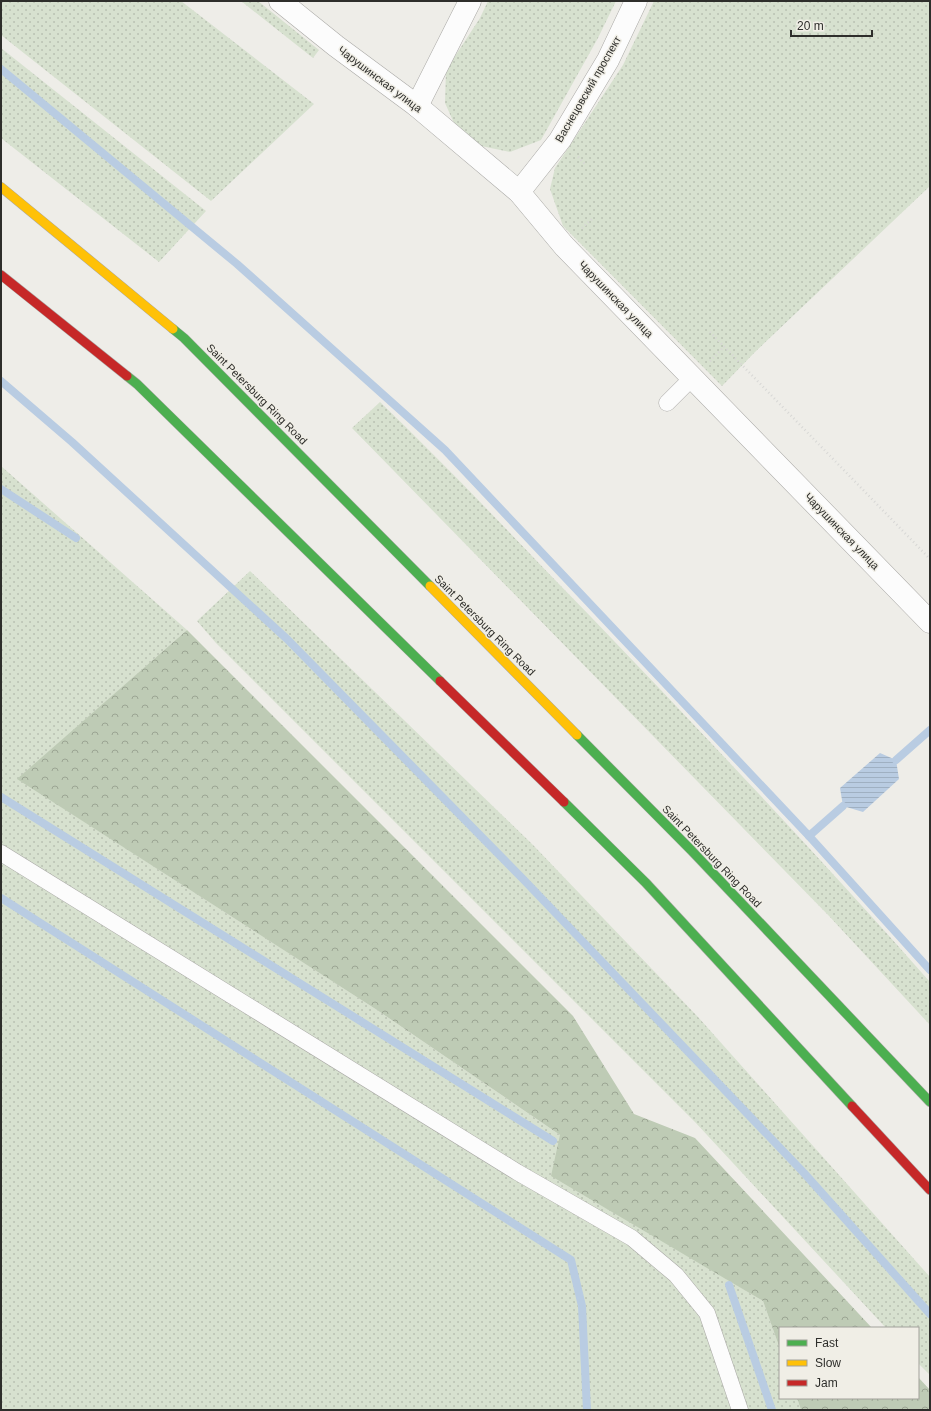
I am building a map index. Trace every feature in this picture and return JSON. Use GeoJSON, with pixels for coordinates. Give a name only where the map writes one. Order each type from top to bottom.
{"type":"FeatureCollection","features":[{"type":"Feature","properties":{"kind":"highway","name":"Saint Petersburg Ring Road"},"geometry":{"type":"LineString","coordinates":[[1,187],[184,338],[691,850],[930,1102]]}},
{"type":"Feature","properties":{"kind":"highway"},"geometry":{"type":"LineString","coordinates":[[1,275],[137,384],[641,877],[930,1190]]}},
{"type":"Feature","properties":{"kind":"street","name":"Чарушинская улица"},"geometry":{"type":"LineString","coordinates":[[280,1],[336,46],[417,106],[519,192],[564,246],[692,378],[928,616]]}},
{"type":"Feature","properties":{"kind":"street"},"geometry":{"type":"LineString","coordinates":[[417,106],[470,1]]}},
{"type":"Feature","properties":{"kind":"street","name":"Васнецовский проспект"},"geometry":{"type":"LineString","coordinates":[[519,192],[560,140],[608,60],[636,1]]}},
{"type":"Feature","properties":{"kind":"lane"},"geometry":{"type":"LineString","coordinates":[[667,402],[692,378]]}},
{"type":"Feature","properties":{"kind":"lane"},"geometry":{"type":"LineString","coordinates":[[1,853],[510,1168],[632,1238],[676,1275],[707,1313],[740,1410]]}},
{"type":"Feature","properties":{"kind":"path"},"geometry":{"type":"LineString","coordinates":[[710,332],[930,559]]}},
{"type":"Feature","properties":{"kind":"green space"},"geometry":{"type":"Polygon","coordinates":[[[1,1],[181,1],[314,104],[211,201],[1,35],[1,1]]]}},
{"type":"Feature","properties":{"kind":"green space"},"geometry":{"type":"Polygon","coordinates":[[[241,1],[258,1],[319,50],[313,58],[241,1]]]}},
{"type":"Feature","properties":{"kind":"green space"},"geometry":{"type":"Polygon","coordinates":[[[488,1],[616,1],[598,38],[541,140],[510,152],[481,146],[454,123],[445,103],[446,70],[480,18],[488,1]]]}},
{"type":"Feature","properties":{"kind":"green space"},"geometry":{"type":"Polygon","coordinates":[[[654,1],[930,1],[930,186],[755,352],[722,386],[563,226],[550,189],[555,168],[623,65],[654,1]]]}},
{"type":"Feature","properties":{"kind":"green space"},"geometry":{"type":"Polygon","coordinates":[[[1,48],[206,211],[159,262],[1,138],[1,48]]]}},
{"type":"Feature","properties":{"kind":"green space"},"geometry":{"type":"Polygon","coordinates":[[[380,402],[486,508],[677,707],[889,935],[930,982],[930,1025],[830,917],[352,428],[380,402]]]}},
{"type":"Feature","properties":{"kind":"green space"},"geometry":{"type":"Polygon","coordinates":[[[1,466],[187,630],[18,779],[377,1010],[560,1135],[685,1254],[763,1301],[779,1346],[779,1399],[797,1399],[801,1410],[1,1410],[1,466]]]}},
{"type":"Feature","properties":{"kind":"green space"},"geometry":{"type":"Polygon","coordinates":[[[250,571],[533,845],[698,1017],[930,1277],[930,1375],[919,1364],[919,1327],[885,1327],[695,1122],[216,643],[197,621],[250,571]]]}},
{"type":"Feature","properties":{"kind":"green space"},"geometry":{"type":"Polygon","coordinates":[[[187,630],[573,1016],[634,1114],[695,1138],[871,1327],[779,1327],[779,1346],[763,1301],[551,1176],[560,1135],[377,1010],[17,779],[187,630]]]}},
{"type":"Feature","properties":{"kind":"green space"},"geometry":{"type":"Polygon","coordinates":[[[919,1378],[930,1390],[930,1410],[801,1410],[797,1399],[919,1399],[919,1378]]]}},
{"type":"Feature","properties":{"kind":"water"},"geometry":{"type":"Polygon","coordinates":[[[880,753],[896,760],[899,779],[863,812],[843,806],[840,788],[880,753]]]}},
{"type":"Feature","properties":{"kind":"waterway"},"geometry":{"type":"LineString","coordinates":[[1,69],[237,264],[445,450],[809,836],[930,970]]}},
{"type":"Feature","properties":{"kind":"waterway"},"geometry":{"type":"LineString","coordinates":[[1,381],[72,442],[287,639],[523,879],[804,1173],[930,1314]]}},
{"type":"Feature","properties":{"kind":"waterway"},"geometry":{"type":"LineString","coordinates":[[1,489],[76,538]]}},
{"type":"Feature","properties":{"kind":"waterway"},"geometry":{"type":"LineString","coordinates":[[896,760],[930,730]]}},
{"type":"Feature","properties":{"kind":"waterway"},"geometry":{"type":"LineString","coordinates":[[1,797],[553,1141]]}},
{"type":"Feature","properties":{"kind":"waterway"},"geometry":{"type":"LineString","coordinates":[[809,836],[843,806]]}},
{"type":"Feature","properties":{"kind":"waterway"},"geometry":{"type":"LineString","coordinates":[[1,898],[571,1260],[582,1306],[587,1410]]}},
{"type":"Feature","properties":{"kind":"waterway"},"geometry":{"type":"LineString","coordinates":[[729,1285],[772,1410]]}},
{"type":"Feature","properties":{"kind":"traffic: fast"},"geometry":{"type":"LineString","coordinates":[[173,329],[184,338],[430,586]]}},
{"type":"Feature","properties":{"kind":"traffic: fast"},"geometry":{"type":"LineString","coordinates":[[127,376],[137,384],[440,681]]}},
{"type":"Feature","properties":{"kind":"traffic: fast"},"geometry":{"type":"LineString","coordinates":[[577,735],[691,850],[930,1102]]}},
{"type":"Feature","properties":{"kind":"traffic: fast"},"geometry":{"type":"LineString","coordinates":[[564,802],[646,883],[852,1106]]}},
{"type":"Feature","properties":{"kind":"traffic: slow"},"geometry":{"type":"LineString","coordinates":[[1,187],[173,329]]}},
{"type":"Feature","properties":{"kind":"traffic: slow"},"geometry":{"type":"LineString","coordinates":[[430,586],[577,735]]}},
{"type":"Feature","properties":{"kind":"traffic: jam"},"geometry":{"type":"LineString","coordinates":[[1,275],[127,376]]}},
{"type":"Feature","properties":{"kind":"traffic: jam"},"geometry":{"type":"LineString","coordinates":[[440,681],[564,802]]}},
{"type":"Feature","properties":{"kind":"traffic: jam"},"geometry":{"type":"LineString","coordinates":[[852,1106],[930,1190]]}}]}
